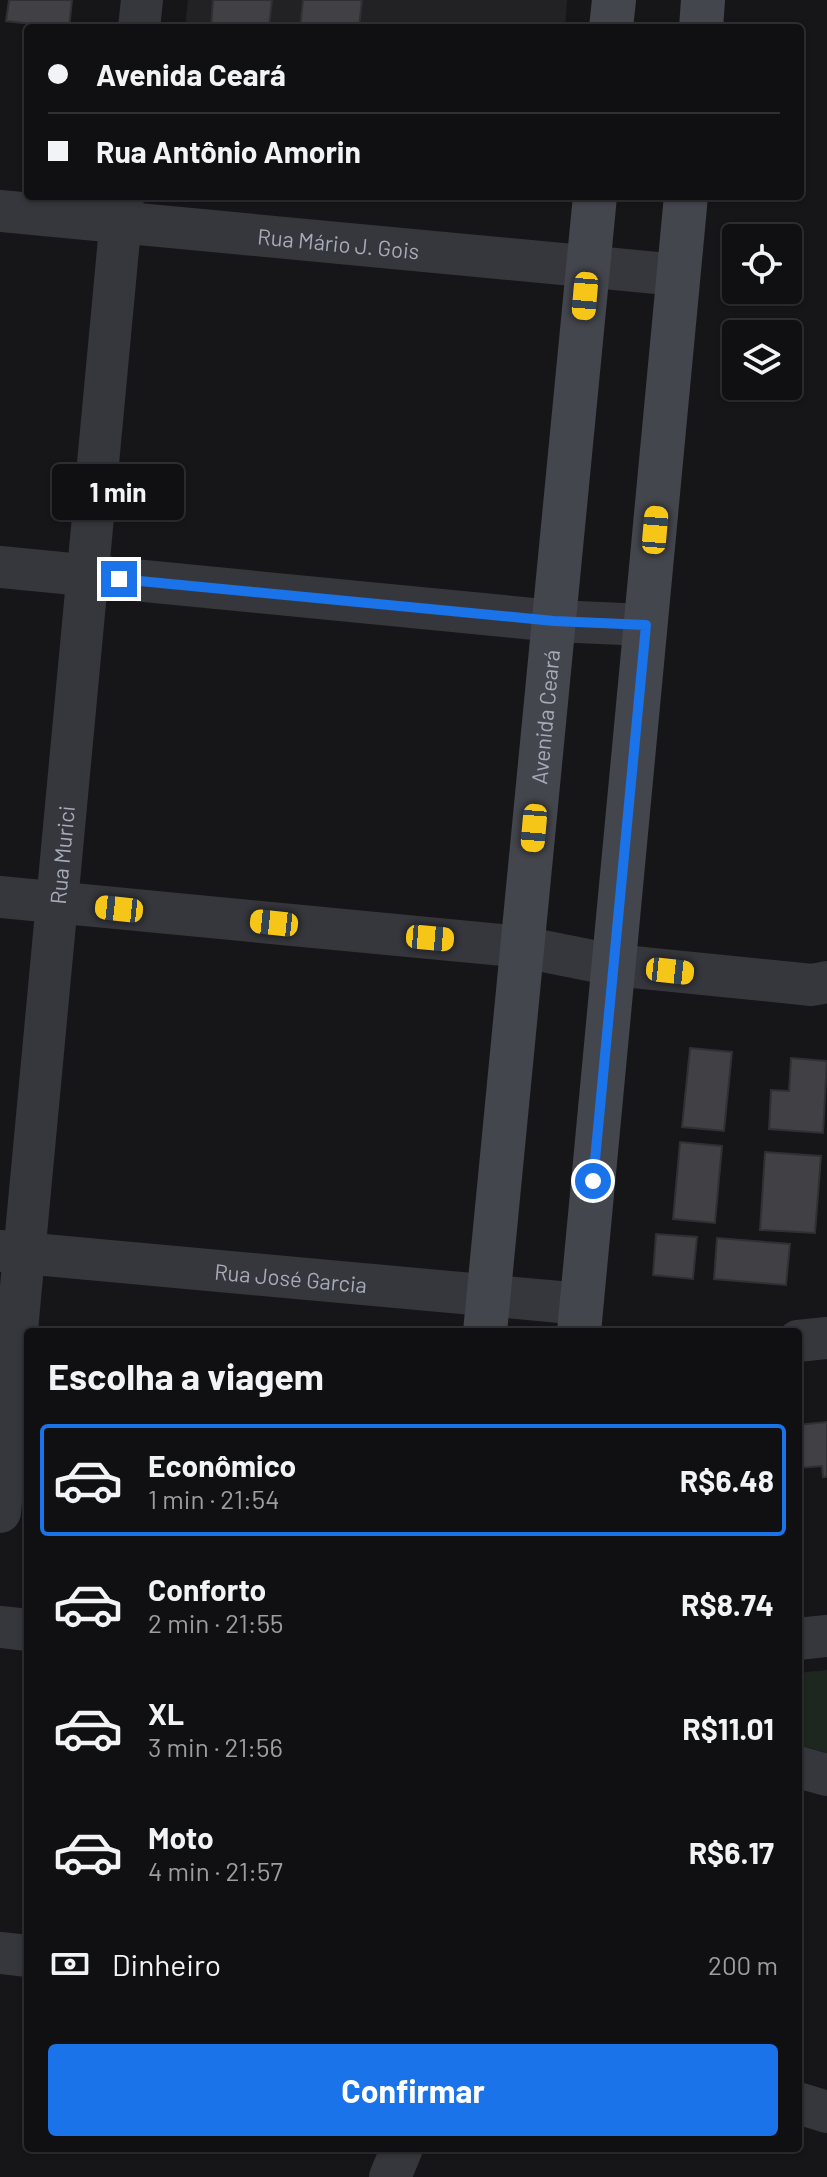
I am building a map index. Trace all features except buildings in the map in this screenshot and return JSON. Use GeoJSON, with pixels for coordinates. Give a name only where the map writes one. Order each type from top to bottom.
{"type":"FeatureCollection","features":[{"type":"Feature","properties":{"kind":"street"},"geometry":{"type":"LineString","coordinates":[[139,24],[142,0]]}},
{"type":"Feature","properties":{"kind":"street"},"geometry":{"type":"LineString","coordinates":[[611,24],[614,0]]}},
{"type":"Feature","properties":{"kind":"street"},"geometry":{"type":"LineString","coordinates":[[701,24],[703,0]]}},
{"type":"Feature","properties":{"kind":"street","name":"Avenida Ceará"},"geometry":{"type":"LineString","coordinates":[[487,1314],[595,200]]}},
{"type":"Feature","properties":{"kind":"street"},"geometry":{"type":"LineString","coordinates":[[580,1318],[686,200]]}},
{"type":"Feature","properties":{"kind":"street","name":"Rua Mário J. Gois"},"geometry":{"type":"LineString","coordinates":[[0,211],[122,209],[678,275]]}},
{"type":"Feature","properties":{"kind":"street","name":"Rua Murici"},"geometry":{"type":"LineString","coordinates":[[0,1512],[12,1252],[57,903],[122,209]]}},
{"type":"Feature","properties":{"kind":"street"},"geometry":{"type":"LineString","coordinates":[[0,567],[554,621],[646,625]]}},
{"type":"Feature","properties":{"kind":"street"},"geometry":{"type":"LineString","coordinates":[[0,897],[523,947],[613,965],[812,985],[827,982]]}},
{"type":"Feature","properties":{"kind":"street","name":"Rua José Garcia"},"geometry":{"type":"LineString","coordinates":[[12,1252],[487,1314],[580,1318]]}},
{"type":"Feature","properties":{"kind":"street"},"geometry":{"type":"LineString","coordinates":[[802,1341],[827,1338]]}},
{"type":"Feature","properties":{"kind":"street"},"geometry":{"type":"LineString","coordinates":[[0,1627],[24,1630]]}},
{"type":"Feature","properties":{"kind":"street"},"geometry":{"type":"LineString","coordinates":[[802,1639],[827,1636]]}},
{"type":"Feature","properties":{"kind":"street"},"geometry":{"type":"LineString","coordinates":[[802,1768],[827,1775]]}},
{"type":"Feature","properties":{"kind":"street"},"geometry":{"type":"LineString","coordinates":[[0,1953],[24,1956]]}},
{"type":"Feature","properties":{"kind":"street"},"geometry":{"type":"LineString","coordinates":[[802,2104],[827,2112]]}},
{"type":"Feature","properties":{"kind":"street"},"geometry":{"type":"LineString","coordinates":[[390,2177],[400,2152]]}},
{"type":"Feature","properties":{"kind":"shaded area"},"geometry":{"type":"Polygon","coordinates":[[[188,0],[567,0],[565,24],[185,24],[188,0]]]}},
{"type":"Feature","properties":{"kind":"shaded area"},"geometry":{"type":"Polygon","coordinates":[[[827,1670],[827,1753],[802,1746],[802,1673],[827,1670]]]}},
{"type":"Feature","properties":{"kind":"route"},"geometry":{"type":"LineString","coordinates":[[119,579],[554,621],[646,625],[593,1181]]}}]}
